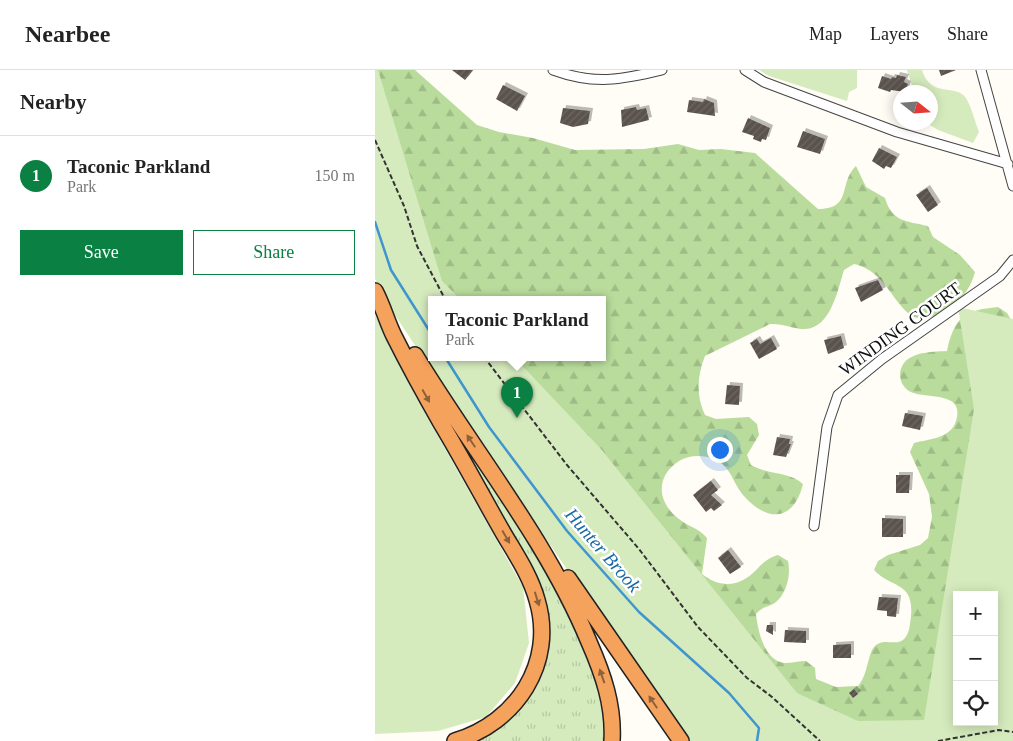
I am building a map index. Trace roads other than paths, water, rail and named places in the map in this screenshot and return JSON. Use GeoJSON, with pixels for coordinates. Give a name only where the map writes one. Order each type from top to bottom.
{"type":"FeatureCollection","features":[{"type":"Feature","properties":{"kind":"highway"},"geometry":{"type":"LineString","coordinates":[[375,291],[393,335],[523,566],[540,610],[541,648],[526,690],[515,705],[495,721],[455,741]]}},
{"type":"Feature","properties":{"kind":"highway"},"geometry":{"type":"LineString","coordinates":[[382,305],[499,481],[550,563],[585,633],[607,691],[611,712],[612,741]]}},
{"type":"Feature","properties":{"kind":"highway"},"geometry":{"type":"LineString","coordinates":[[499,481],[528,519],[681,741]]}},
{"type":"Feature","properties":{"kind":"street"},"geometry":{"type":"LineString","coordinates":[[553,70],[568,75],[606,81],[662,70]]}},
{"type":"Feature","properties":{"kind":"street"},"geometry":{"type":"LineString","coordinates":[[745,70],[764,82],[897,132],[1008,164]]}},
{"type":"Feature","properties":{"kind":"street"},"geometry":{"type":"LineString","coordinates":[[981,70],[1013,186]]}},
{"type":"Feature","properties":{"kind":"street","name":"WINDING COURT"},"geometry":{"type":"LineString","coordinates":[[814,526],[827,427],[838,395],[882,359],[1000,276],[1013,260]]}},
{"type":"Feature","properties":{"kind":"waterway","name":"Hunter Brook"},"geometry":{"type":"LineString","coordinates":[[375,222],[391,270],[428,329]]}},
{"type":"Feature","properties":{"kind":"waterway","name":"Hunter Brook"},"geometry":{"type":"LineString","coordinates":[[448,361],[489,427],[567,531],[639,612],[729,693],[759,728],[757,741]]}},
{"type":"Feature","properties":{"kind":"place","name":"Taconic Parkland"},"geometry":{"type":"Point","coordinates":[517,418]}}]}
